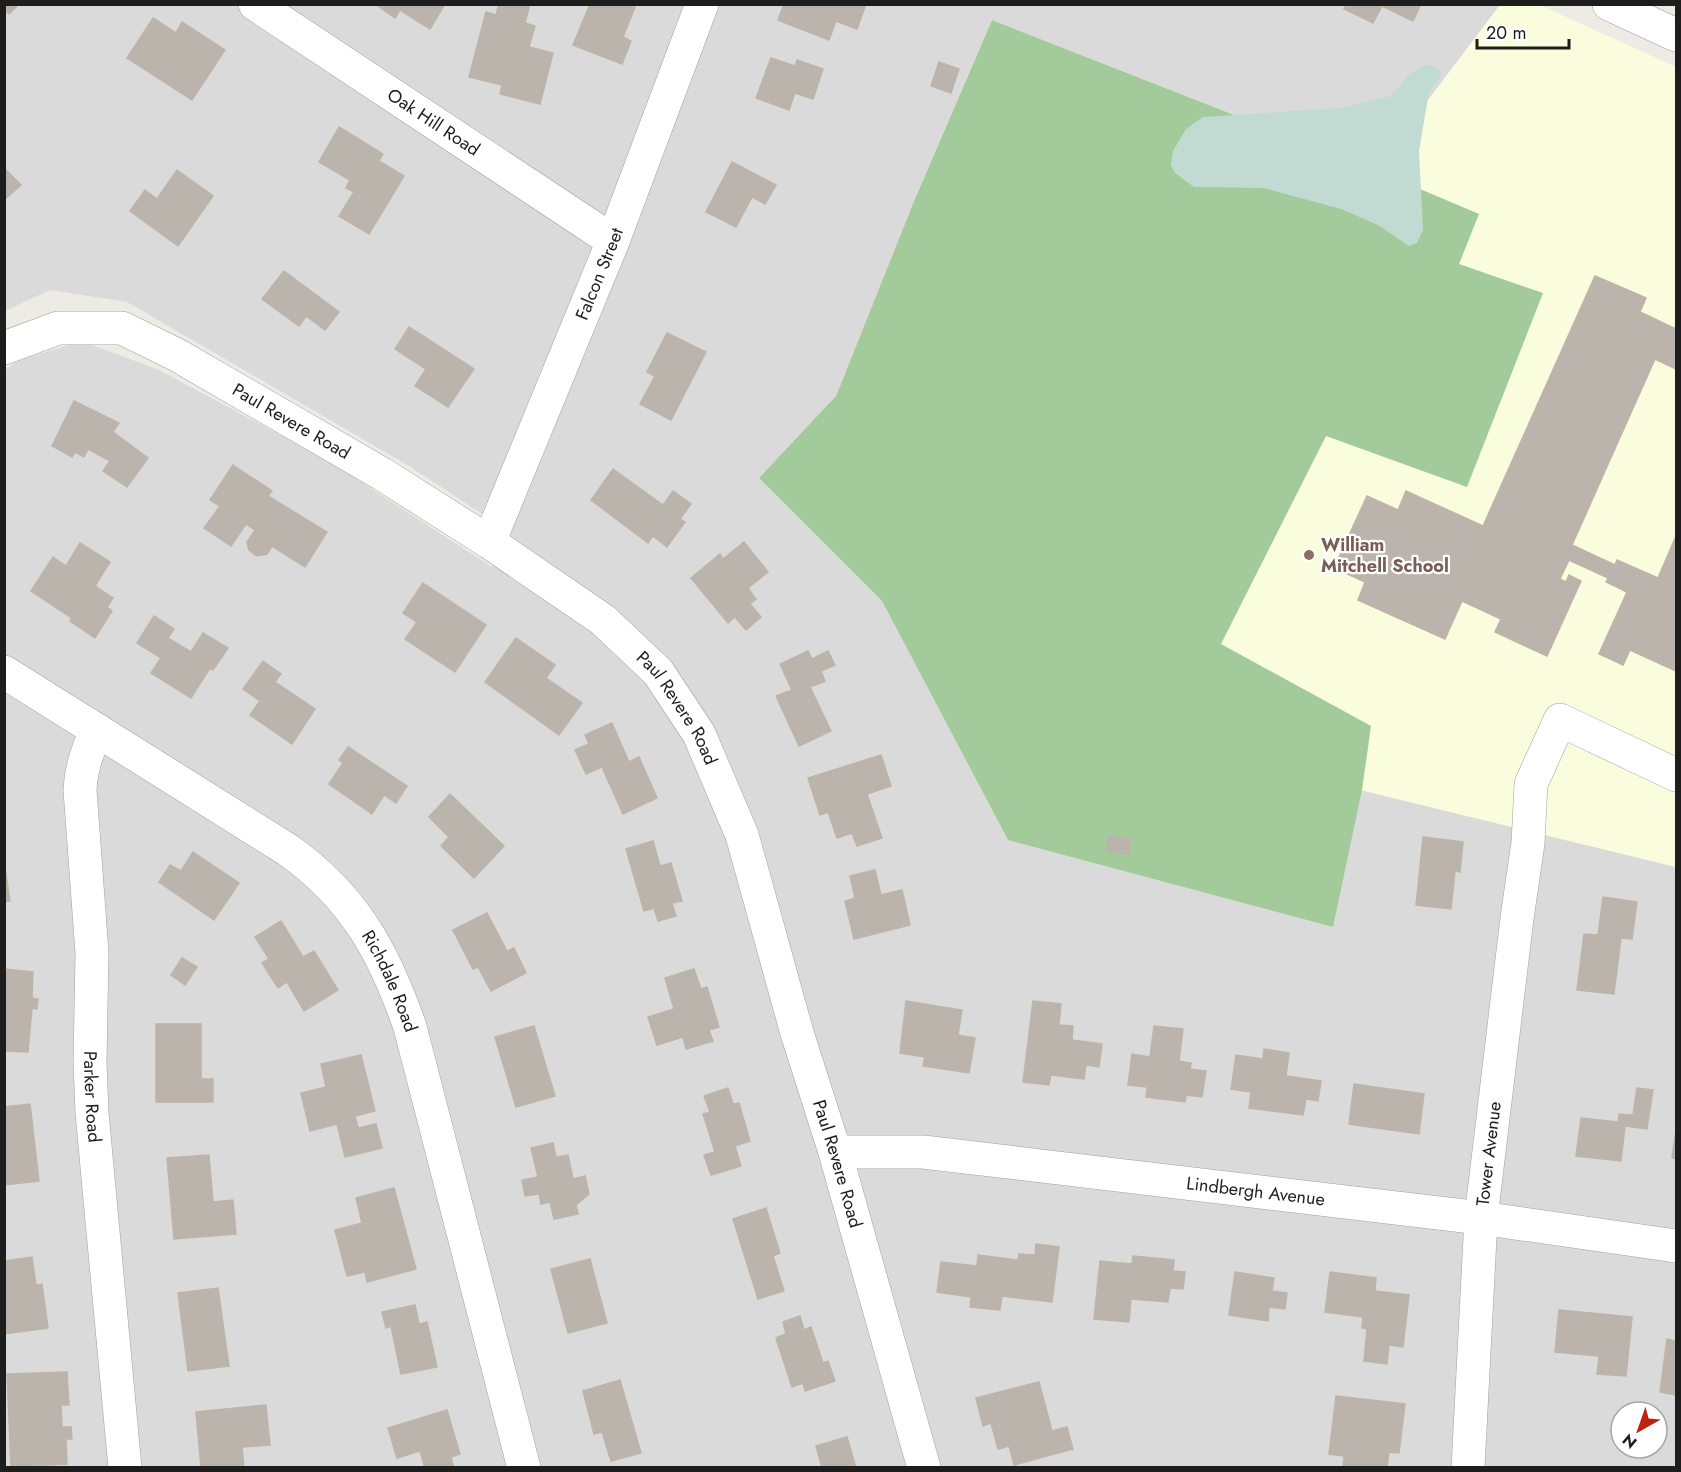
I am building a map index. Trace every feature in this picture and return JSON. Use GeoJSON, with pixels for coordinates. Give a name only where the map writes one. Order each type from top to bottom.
{"type":"FeatureCollection","features":[{"type":"Feature","properties":{"kind":"street","name":"Oak Hill Road"},"geometry":{"type":"LineString","coordinates":[[255,4],[613,241]]}},
{"type":"Feature","properties":{"kind":"street","name":"Falcon Street"},"geometry":{"type":"LineString","coordinates":[[489,542],[613,241],[702,4]]}},
{"type":"Feature","properties":{"kind":"street"},"geometry":{"type":"LineString","coordinates":[[1609,4],[1677,35]]}},
{"type":"Feature","properties":{"kind":"street","name":"Paul Revere Road"},"geometry":{"type":"LineString","coordinates":[[4,348],[58,328],[122,328],[177,355],[382,474],[489,542],[603,620],[658,672],[699,734],[742,835],[796,1034],[835,1152],[924,1467]]}},
{"type":"Feature","properties":{"kind":"street","name":"Richdale Road"},"geometry":{"type":"LineString","coordinates":[[4,672],[268,836],[309,865],[346,902],[374,943],[391,977],[410,1027],[524,1467]]}},
{"type":"Feature","properties":{"kind":"street","name":"Tower Avenue"},"geometry":{"type":"LineString","coordinates":[[1468,1467],[1481,1218],[1528,843],[1531,784],[1560,720],[1677,775]]}},
{"type":"Feature","properties":{"kind":"street","name":"Parker Road"},"geometry":{"type":"LineString","coordinates":[[97,730],[85,757],[80,790],[92,953],[90,1062],[92,1113],[125,1467]]}},
{"type":"Feature","properties":{"kind":"street","name":"Lindbergh Avenue"},"geometry":{"type":"LineString","coordinates":[[835,1152],[922,1152],[1481,1218],[1677,1246]]}},
{"type":"Feature","properties":{"kind":"shaded area"},"geometry":{"type":"Polygon","coordinates":[[[5,5],[1500,5],[1375,170],[912,206],[836,396],[759,478],[882,601],[1008,840],[1332,927],[1362,790],[1676,867],[1676,1467],[5,1467],[5,370],[17,361],[81,341],[157,369],[327,460],[492,567],[510,532],[409,466],[127,302],[50,290],[5,311],[5,5]]]}},
{"type":"Feature","properties":{"kind":"shaded area","name":"William Mitchell School"},"geometry":{"type":"Polygon","coordinates":[[[1500,5],[1540,5],[1676,67],[1676,867],[1048,714],[836,396],[912,206],[992,20],[1375,170],[1500,5]]]}},
{"type":"Feature","properties":{"kind":"shaded area"},"geometry":{"type":"Polygon","coordinates":[[[1425,65],[1434,66],[1442,74],[1429,92],[1419,151],[1423,230],[1417,243],[1409,246],[1378,225],[1341,209],[1264,188],[1194,187],[1175,173],[1171,165],[1173,151],[1186,129],[1203,117],[1340,108],[1391,96],[1409,75],[1425,65]]]}},
{"type":"Feature","properties":{"kind":"green space"},"geometry":{"type":"Polygon","coordinates":[[[992,20],[1375,170],[1479,214],[1459,264],[1543,293],[1467,487],[1326,436],[1221,644],[1371,726],[1362,790],[1333,927],[1008,840],[882,601],[759,478],[836,396],[912,206],[992,20]]]}},
{"type":"Feature","properties":{"kind":"building"},"geometry":{"type":"Polygon","coordinates":[[[4,4],[19,4],[9,14],[4,9],[4,4]]]}},
{"type":"Feature","properties":{"kind":"building"},"geometry":{"type":"Polygon","coordinates":[[[375,4],[445,4],[430,29],[400,10],[395,18],[375,4]]]}},
{"type":"Feature","properties":{"kind":"building"},"geometry":{"type":"Polygon","coordinates":[[[499,4],[530,4],[525,23],[535,26],[529,47],[553,53],[540,104],[500,94],[502,85],[469,77],[486,12],[496,15],[499,4]]]}},
{"type":"Feature","properties":{"kind":"building"},"geometry":{"type":"Polygon","coordinates":[[[590,4],[629,4],[635,7],[623,37],[631,41],[622,64],[573,45],[590,4]]]}},
{"type":"Feature","properties":{"kind":"building"},"geometry":{"type":"Polygon","coordinates":[[[784,4],[866,4],[857,29],[836,21],[829,40],[778,20],[784,4]]]}},
{"type":"Feature","properties":{"kind":"building"},"geometry":{"type":"Polygon","coordinates":[[[1346,4],[1421,4],[1413,21],[1382,6],[1373,23],[1344,9],[1346,4]]]}},
{"type":"Feature","properties":{"kind":"building"},"geometry":{"type":"Polygon","coordinates":[[[153,18],[176,33],[182,22],[225,50],[192,100],[127,58],[153,18]]]}},
{"type":"Feature","properties":{"kind":"building"},"geometry":{"type":"Polygon","coordinates":[[[771,58],[795,66],[797,60],[823,69],[813,99],[795,93],[789,110],[756,98],[771,58]]]}},
{"type":"Feature","properties":{"kind":"building"},"geometry":{"type":"Polygon","coordinates":[[[939,62],[959,69],[951,93],[931,86],[939,62]]]}},
{"type":"Feature","properties":{"kind":"building"},"geometry":{"type":"Polygon","coordinates":[[[339,127],[383,154],[379,161],[404,176],[369,234],[339,216],[354,192],[346,188],[350,180],[319,162],[339,127]]]}},
{"type":"Feature","properties":{"kind":"building"},"geometry":{"type":"Polygon","coordinates":[[[732,162],[776,185],[765,204],[752,197],[736,227],[706,212],[732,162]]]}},
{"type":"Feature","properties":{"kind":"building"},"geometry":{"type":"Polygon","coordinates":[[[4,168],[21,185],[4,200],[4,168]]]}},
{"type":"Feature","properties":{"kind":"building"},"geometry":{"type":"Polygon","coordinates":[[[177,170],[213,196],[178,246],[130,211],[145,190],[157,199],[177,170]]]}},
{"type":"Feature","properties":{"kind":"building"},"geometry":{"type":"Polygon","coordinates":[[[284,271],[339,312],[325,330],[306,316],[299,326],[262,299],[284,271]]]}},
{"type":"Feature","properties":{"kind":"building"},"geometry":{"type":"Polygon","coordinates":[[[1595,276],[1646,298],[1640,312],[1676,329],[1676,369],[1655,359],[1572,545],[1615,565],[1617,560],[1658,578],[1676,536],[1676,671],[1630,650],[1623,665],[1599,654],[1627,592],[1606,582],[1608,578],[1569,560],[1560,579],[1566,582],[1569,575],[1581,581],[1547,656],[1495,632],[1501,619],[1462,601],[1445,639],[1358,600],[1365,582],[1334,568],[1367,496],[1398,510],[1406,491],[1483,526],[1595,276]]]}},
{"type":"Feature","properties":{"kind":"building"},"geometry":{"type":"Polygon","coordinates":[[[409,327],[474,369],[448,407],[415,386],[426,369],[395,349],[409,327]]]}},
{"type":"Feature","properties":{"kind":"building"},"geometry":{"type":"Polygon","coordinates":[[[667,333],[706,352],[671,420],[640,404],[655,376],[647,372],[667,333]]]}},
{"type":"Feature","properties":{"kind":"building"},"geometry":{"type":"Polygon","coordinates":[[[74,401],[119,423],[113,432],[148,458],[127,487],[103,471],[110,461],[88,449],[84,457],[75,452],[72,457],[52,446],[74,401]]]}},
{"type":"Feature","properties":{"kind":"building"},"geometry":{"type":"Polygon","coordinates":[[[233,465],[272,491],[268,496],[327,532],[305,567],[272,546],[267,554],[257,556],[249,550],[247,542],[255,530],[246,524],[231,546],[204,528],[220,506],[210,500],[233,465]]]}},
{"type":"Feature","properties":{"kind":"building"},"geometry":{"type":"Polygon","coordinates":[[[613,469],[663,505],[673,491],[691,504],[680,519],[685,522],[667,547],[653,536],[648,543],[591,500],[613,469]]]}},
{"type":"Feature","properties":{"kind":"building"},"geometry":{"type":"Polygon","coordinates":[[[744,542],[768,572],[748,588],[756,599],[750,604],[761,617],[746,630],[735,617],[728,623],[691,578],[720,554],[723,559],[744,542]]]}},
{"type":"Feature","properties":{"kind":"building"},"geometry":{"type":"Polygon","coordinates":[[[80,543],[110,562],[95,586],[113,598],[107,607],[112,611],[95,638],[70,621],[72,618],[31,591],[53,557],[66,566],[80,543]]]}},
{"type":"Feature","properties":{"kind":"building"},"geometry":{"type":"Polygon","coordinates":[[[423,583],[486,625],[455,672],[405,639],[417,622],[403,613],[423,583]]]}},
{"type":"Feature","properties":{"kind":"building"},"geometry":{"type":"Polygon","coordinates":[[[154,616],[174,629],[168,638],[191,652],[203,633],[228,648],[213,670],[210,668],[191,698],[151,673],[161,658],[137,643],[154,616]]]}},
{"type":"Feature","properties":{"kind":"building"},"geometry":{"type":"Polygon","coordinates":[[[516,638],[555,665],[546,678],[582,703],[559,735],[485,682],[516,638]]]}},
{"type":"Feature","properties":{"kind":"building"},"geometry":{"type":"Polygon","coordinates":[[[808,651],[812,659],[828,651],[835,665],[821,671],[825,681],[810,687],[831,731],[799,746],[776,696],[792,690],[780,664],[808,651]]]}},
{"type":"Feature","properties":{"kind":"building"},"geometry":{"type":"Polygon","coordinates":[[[263,661],[281,674],[275,682],[315,709],[292,744],[250,715],[260,701],[243,689],[263,661]]]}},
{"type":"Feature","properties":{"kind":"building"},"geometry":{"type":"Polygon","coordinates":[[[612,723],[629,762],[639,757],[657,798],[623,814],[602,767],[586,774],[575,750],[589,744],[585,735],[612,723]]]}},
{"type":"Feature","properties":{"kind":"building"},"geometry":{"type":"Polygon","coordinates":[[[348,747],[407,786],[396,803],[384,795],[372,814],[329,784],[343,763],[339,760],[348,747]]]}},
{"type":"Feature","properties":{"kind":"building"},"geometry":{"type":"Polygon","coordinates":[[[881,755],[891,786],[867,794],[882,838],[857,846],[852,833],[837,838],[828,812],[820,815],[808,778],[881,755]]]}},
{"type":"Feature","properties":{"kind":"building"},"geometry":{"type":"Polygon","coordinates":[[[450,794],[504,846],[474,878],[441,846],[449,837],[429,817],[450,794]]]}},
{"type":"Feature","properties":{"kind":"building"},"geometry":{"type":"Polygon","coordinates":[[[1108,836],[1131,838],[1129,854],[1107,852],[1108,836]]]}},
{"type":"Feature","properties":{"kind":"building"},"geometry":{"type":"Polygon","coordinates":[[[1423,837],[1463,842],[1460,872],[1455,871],[1451,909],[1416,905],[1423,837]]]}},
{"type":"Feature","properties":{"kind":"building"},"geometry":{"type":"Polygon","coordinates":[[[653,841],[660,866],[671,863],[682,901],[672,903],[676,916],[658,921],[654,908],[644,911],[626,849],[653,841]]]}},
{"type":"Feature","properties":{"kind":"building"},"geometry":{"type":"Polygon","coordinates":[[[193,852],[239,883],[214,920],[159,882],[170,865],[181,871],[193,852]]]}},
{"type":"Feature","properties":{"kind":"building"},"geometry":{"type":"Polygon","coordinates":[[[4,861],[10,901],[4,902],[4,861]]]}},
{"type":"Feature","properties":{"kind":"building"},"geometry":{"type":"Polygon","coordinates":[[[875,870],[881,895],[902,890],[910,925],[854,939],[845,901],[855,898],[850,876],[875,870]]]}},
{"type":"Feature","properties":{"kind":"building"},"geometry":{"type":"Polygon","coordinates":[[[1603,897],[1637,902],[1632,939],[1621,938],[1614,994],[1577,990],[1584,934],[1598,935],[1603,897]]]}},
{"type":"Feature","properties":{"kind":"building"},"geometry":{"type":"Polygon","coordinates":[[[487,913],[507,951],[514,948],[526,973],[491,991],[478,967],[473,969],[453,930],[487,913]]]}},
{"type":"Feature","properties":{"kind":"building"},"geometry":{"type":"Polygon","coordinates":[[[281,921],[303,957],[314,951],[338,990],[304,1011],[287,982],[278,988],[262,963],[269,959],[255,937],[281,921]]]}},
{"type":"Feature","properties":{"kind":"building"},"geometry":{"type":"Polygon","coordinates":[[[182,958],[197,967],[185,985],[171,975],[182,958]]]}},
{"type":"Feature","properties":{"kind":"building"},"geometry":{"type":"Polygon","coordinates":[[[4,969],[33,972],[32,998],[38,999],[37,1009],[32,1008],[28,1052],[4,1051],[4,969]]]}},
{"type":"Feature","properties":{"kind":"building"},"geometry":{"type":"Polygon","coordinates":[[[694,969],[701,989],[707,987],[719,1027],[709,1030],[713,1041],[686,1049],[683,1037],[657,1045],[648,1017],[674,1009],[665,978],[694,969]]]}},
{"type":"Feature","properties":{"kind":"building"},"geometry":{"type":"Polygon","coordinates":[[[906,1001],[962,1010],[958,1035],[975,1038],[969,1073],[923,1066],[925,1057],[900,1053],[906,1001]]]}},
{"type":"Feature","properties":{"kind":"building"},"geometry":{"type":"Polygon","coordinates":[[[1033,1001],[1061,1004],[1059,1025],[1073,1026],[1072,1040],[1102,1044],[1099,1067],[1086,1065],[1084,1079],[1051,1075],[1049,1085],[1023,1082],[1033,1001]]]}},
{"type":"Feature","properties":{"kind":"building"},"geometry":{"type":"Polygon","coordinates":[[[156,1024],[201,1024],[201,1079],[213,1079],[213,1102],[156,1102],[156,1024]]]}},
{"type":"Feature","properties":{"kind":"building"},"geometry":{"type":"Polygon","coordinates":[[[534,1026],[555,1096],[516,1107],[495,1037],[534,1026]]]}},
{"type":"Feature","properties":{"kind":"building"},"geometry":{"type":"Polygon","coordinates":[[[1154,1026],[1183,1029],[1179,1061],[1191,1063],[1190,1069],[1206,1071],[1202,1097],[1186,1095],[1185,1102],[1146,1097],[1147,1087],[1128,1085],[1132,1054],[1150,1057],[1154,1026]]]}},
{"type":"Feature","properties":{"kind":"building"},"geometry":{"type":"Polygon","coordinates":[[[1264,1049],[1289,1053],[1286,1076],[1321,1081],[1318,1101],[1306,1099],[1303,1115],[1249,1108],[1251,1092],[1231,1089],[1236,1055],[1263,1059],[1264,1049]]]}},
{"type":"Feature","properties":{"kind":"building"},"geometry":{"type":"Polygon","coordinates":[[[361,1055],[375,1111],[355,1116],[358,1128],[376,1124],[382,1148],[345,1157],[337,1124],[310,1131],[301,1093],[326,1087],[321,1064],[361,1055]]]}},
{"type":"Feature","properties":{"kind":"building"},"geometry":{"type":"Polygon","coordinates":[[[1354,1084],[1424,1094],[1419,1134],[1349,1124],[1354,1084]]]}},
{"type":"Feature","properties":{"kind":"building"},"geometry":{"type":"Polygon","coordinates":[[[728,1088],[733,1104],[739,1103],[750,1141],[735,1146],[741,1166],[711,1175],[704,1155],[715,1152],[703,1114],[710,1112],[704,1096],[728,1088]]]}},
{"type":"Feature","properties":{"kind":"building"},"geometry":{"type":"Polygon","coordinates":[[[1637,1088],[1653,1090],[1647,1129],[1625,1126],[1621,1161],[1576,1156],[1581,1118],[1618,1122],[1619,1114],[1633,1115],[1637,1088]]]}},
{"type":"Feature","properties":{"kind":"building"},"geometry":{"type":"Polygon","coordinates":[[[30,1104],[39,1181],[4,1185],[4,1107],[30,1104]]]}},
{"type":"Feature","properties":{"kind":"building"},"geometry":{"type":"Polygon","coordinates":[[[1676,1130],[1676,1159],[1672,1158],[1676,1130]]]}},
{"type":"Feature","properties":{"kind":"building"},"geometry":{"type":"Polygon","coordinates":[[[553,1143],[556,1157],[568,1155],[573,1179],[585,1176],[589,1194],[576,1205],[578,1214],[554,1219],[550,1202],[541,1204],[539,1194],[525,1196],[522,1180],[538,1177],[531,1148],[553,1143]]]}},
{"type":"Feature","properties":{"kind":"building"},"geometry":{"type":"Polygon","coordinates":[[[209,1155],[213,1202],[233,1200],[236,1234],[174,1239],[167,1158],[209,1155]]]}},
{"type":"Feature","properties":{"kind":"building"},"geometry":{"type":"Polygon","coordinates":[[[394,1188],[416,1269],[367,1282],[365,1272],[347,1276],[335,1230],[362,1223],[356,1198],[394,1188]]]}},
{"type":"Feature","properties":{"kind":"building"},"geometry":{"type":"Polygon","coordinates":[[[766,1208],[780,1253],[773,1256],[784,1291],[758,1299],[733,1219],[766,1208]]]}},
{"type":"Feature","properties":{"kind":"building"},"geometry":{"type":"Polygon","coordinates":[[[1036,1244],[1059,1247],[1052,1302],[1002,1296],[1000,1310],[970,1307],[971,1297],[937,1292],[941,1262],[977,1266],[978,1255],[1018,1260],[1019,1254],[1035,1255],[1036,1244]]]}},
{"type":"Feature","properties":{"kind":"building"},"geometry":{"type":"Polygon","coordinates":[[[1133,1256],[1174,1260],[1173,1271],[1185,1272],[1183,1289],[1170,1288],[1168,1302],[1131,1299],[1129,1322],[1094,1319],[1100,1261],[1132,1264],[1133,1256]]]}},
{"type":"Feature","properties":{"kind":"building"},"geometry":{"type":"Polygon","coordinates":[[[32,1257],[36,1285],[42,1284],[48,1328],[4,1334],[4,1261],[32,1257]]]}},
{"type":"Feature","properties":{"kind":"building"},"geometry":{"type":"Polygon","coordinates":[[[590,1259],[607,1323],[568,1333],[551,1269],[590,1259]]]}},
{"type":"Feature","properties":{"kind":"building"},"geometry":{"type":"Polygon","coordinates":[[[1235,1272],[1274,1278],[1272,1291],[1287,1293],[1285,1309],[1269,1307],[1268,1321],[1229,1315],[1235,1272]]]}},
{"type":"Feature","properties":{"kind":"building"},"geometry":{"type":"Polygon","coordinates":[[[1330,1272],[1376,1278],[1375,1291],[1409,1295],[1403,1347],[1389,1345],[1387,1364],[1364,1361],[1367,1329],[1362,1328],[1363,1317],[1325,1312],[1330,1272]]]}},
{"type":"Feature","properties":{"kind":"building"},"geometry":{"type":"Polygon","coordinates":[[[218,1288],[229,1366],[188,1371],[178,1293],[218,1288]]]}},
{"type":"Feature","properties":{"kind":"building"},"geometry":{"type":"Polygon","coordinates":[[[415,1305],[419,1324],[427,1322],[437,1367],[401,1374],[391,1326],[386,1328],[382,1312],[415,1305]]]}},
{"type":"Feature","properties":{"kind":"building"},"geometry":{"type":"Polygon","coordinates":[[[1559,1310],[1632,1317],[1626,1376],[1597,1374],[1599,1356],[1555,1352],[1559,1310]]]}},
{"type":"Feature","properties":{"kind":"building"},"geometry":{"type":"Polygon","coordinates":[[[800,1316],[804,1330],[811,1327],[823,1363],[828,1361],[835,1381],[805,1391],[803,1383],[792,1387],[776,1338],[786,1334],[783,1322],[800,1316]]]}},
{"type":"Feature","properties":{"kind":"building"},"geometry":{"type":"Polygon","coordinates":[[[1667,1339],[1676,1341],[1676,1395],[1660,1392],[1667,1339]]]}},
{"type":"Feature","properties":{"kind":"building"},"geometry":{"type":"Polygon","coordinates":[[[67,1372],[69,1405],[61,1405],[62,1427],[71,1427],[72,1439],[66,1439],[67,1464],[11,1467],[7,1374],[67,1372]]]}},
{"type":"Feature","properties":{"kind":"building"},"geometry":{"type":"Polygon","coordinates":[[[620,1380],[641,1453],[611,1461],[602,1432],[594,1434],[583,1391],[620,1380]]]}},
{"type":"Feature","properties":{"kind":"building"},"geometry":{"type":"Polygon","coordinates":[[[1039,1382],[1052,1431],[1067,1427],[1073,1449],[1014,1465],[1009,1446],[998,1449],[991,1423],[983,1426],[976,1398],[1039,1382]]]}},
{"type":"Feature","properties":{"kind":"building"},"geometry":{"type":"Polygon","coordinates":[[[1336,1396],[1405,1404],[1399,1453],[1389,1452],[1387,1468],[1343,1468],[1344,1456],[1329,1454],[1336,1396]]]}},
{"type":"Feature","properties":{"kind":"building"},"geometry":{"type":"Polygon","coordinates":[[[266,1405],[270,1445],[242,1447],[244,1468],[201,1468],[196,1412],[266,1405]]]}},
{"type":"Feature","properties":{"kind":"building"},"geometry":{"type":"Polygon","coordinates":[[[447,1410],[460,1454],[451,1457],[454,1468],[425,1468],[420,1451],[397,1458],[388,1428],[447,1410]]]}},
{"type":"Feature","properties":{"kind":"building"},"geometry":{"type":"Polygon","coordinates":[[[847,1437],[856,1468],[822,1468],[816,1446],[847,1437]]]}},
{"type":"Feature","properties":{"kind":"place","name":"William Mitchell School"},"geometry":{"type":"Point","coordinates":[1309,555]}}]}
